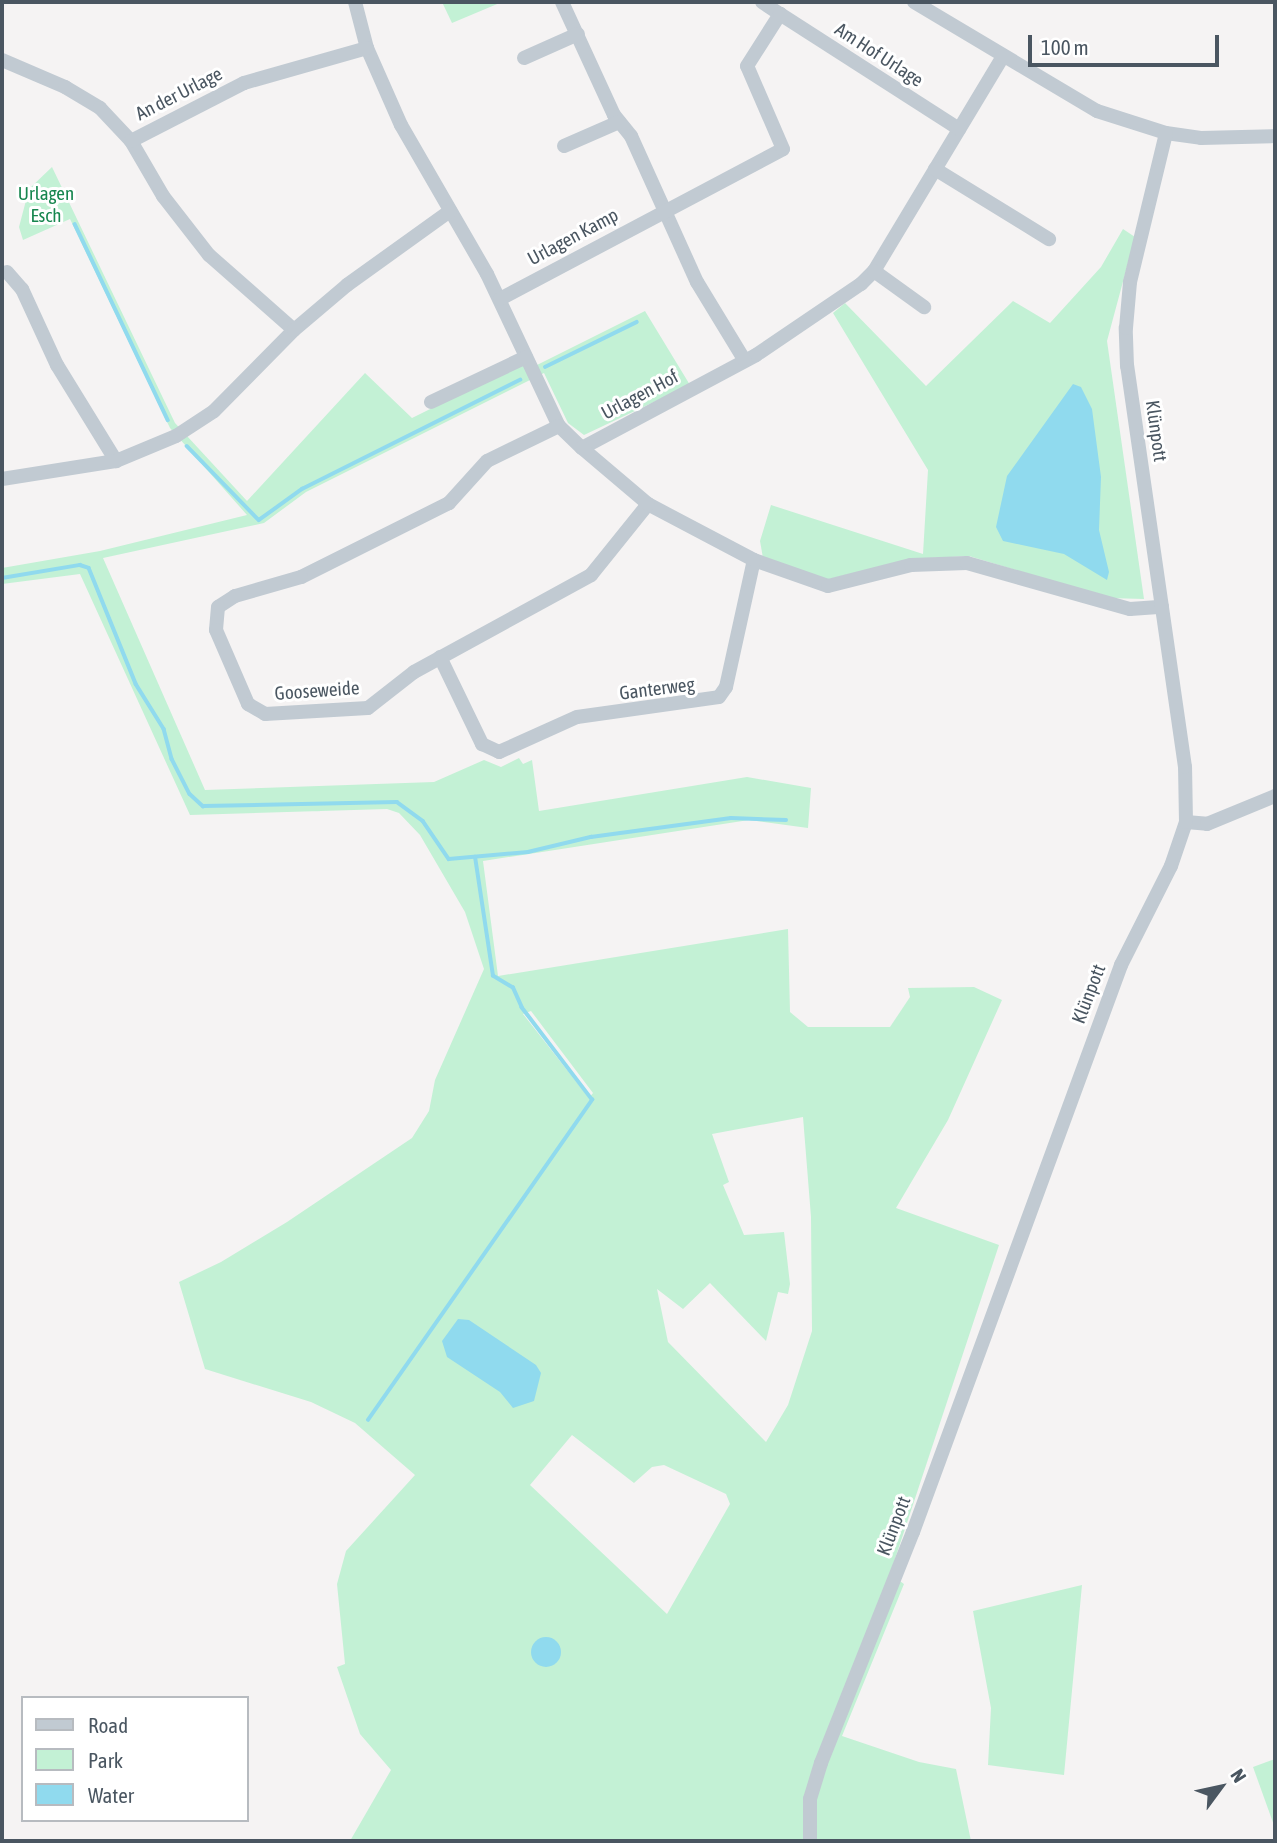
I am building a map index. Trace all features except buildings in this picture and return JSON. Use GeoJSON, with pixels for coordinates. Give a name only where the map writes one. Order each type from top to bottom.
{"type":"FeatureCollection","features":[{"type":"Feature","properties":{"kind":"street"},"geometry":{"type":"LineString","coordinates":[[355,2],[367,48],[401,125],[499,299],[559,426],[648,504],[754,561],[809,583],[828,586],[911,565],[967,563],[1130,609],[1162,607]]}},
{"type":"Feature","properties":{"kind":"street"},"geometry":{"type":"LineString","coordinates":[[562,2],[619,122],[631,136],[697,282],[745,361]]}},
{"type":"Feature","properties":{"kind":"street","name":"Am Hof Urlage"},"geometry":{"type":"LineString","coordinates":[[762,2],[958,129]]}},
{"type":"Feature","properties":{"kind":"street"},"geometry":{"type":"LineString","coordinates":[[914,2],[1097,111],[1166,133],[1201,138],[1275,135]]}},
{"type":"Feature","properties":{"kind":"street","name":"Urlagen Kamp"},"geometry":{"type":"LineString","coordinates":[[499,299],[726,176],[783,149],[747,66],[780,14]]}},
{"type":"Feature","properties":{"kind":"street"},"geometry":{"type":"LineString","coordinates":[[524,58],[578,34]]}},
{"type":"Feature","properties":{"kind":"street","name":"An der Urlage"},"geometry":{"type":"LineString","coordinates":[[294,330],[209,255],[163,196],[131,141],[244,83],[367,48]]}},
{"type":"Feature","properties":{"kind":"street","name":"Urlagen Hof"},"geometry":{"type":"LineString","coordinates":[[582,448],[745,361],[874,271],[1003,56]]}},
{"type":"Feature","properties":{"kind":"street"},"geometry":{"type":"LineString","coordinates":[[2,60],[65,87],[100,108],[131,141]]}},
{"type":"Feature","properties":{"kind":"street"},"geometry":{"type":"LineString","coordinates":[[564,146],[619,122]]}},
{"type":"Feature","properties":{"kind":"street","name":"Klünpott"},"geometry":{"type":"LineString","coordinates":[[810,1841],[810,1799],[821,1763],[913,1532],[1121,965],[1171,866],[1186,822],[1185,766],[1126,328],[1130,282],[1166,133]]}},
{"type":"Feature","properties":{"kind":"street"},"geometry":{"type":"LineString","coordinates":[[935,169],[1049,239]]}},
{"type":"Feature","properties":{"kind":"street"},"geometry":{"type":"LineString","coordinates":[[2,478],[116,461],[176,436],[214,411],[294,330],[450,211]]}},
{"type":"Feature","properties":{"kind":"street"},"geometry":{"type":"LineString","coordinates":[[874,271],[923,307]]}},
{"type":"Feature","properties":{"kind":"street"},"geometry":{"type":"LineString","coordinates":[[7,272],[22,289],[57,365],[116,461]]}},
{"type":"Feature","properties":{"kind":"street"},"geometry":{"type":"LineString","coordinates":[[431,402],[526,357]]}},
{"type":"Feature","properties":{"kind":"street","name":"Gooseweide"},"geometry":{"type":"LineString","coordinates":[[559,426],[487,461],[449,503],[301,577],[235,596],[218,607],[214,615],[248,704],[265,714],[360,712],[440,657],[591,575],[648,504]]}},
{"type":"Feature","properties":{"kind":"street","name":"Ganterweg"},"geometry":{"type":"LineString","coordinates":[[440,657],[482,744],[499,752],[577,717],[707,702],[726,687],[754,561]]}},
{"type":"Feature","properties":{"kind":"street"},"geometry":{"type":"LineString","coordinates":[[1186,822],[1207,824],[1275,796]]}},
{"type":"Feature","properties":{"kind":"green space"},"geometry":{"type":"Polygon","coordinates":[[[442,2],[502,2],[452,23],[442,2]]]}},
{"type":"Feature","properties":{"kind":"green space","name":"Urlagen Esch"},"geometry":{"type":"Polygon","coordinates":[[[52,167],[175,423],[247,501],[365,373],[412,418],[521,364],[527,370],[645,311],[690,385],[584,435],[568,423],[544,373],[306,492],[264,523],[103,558],[205,790],[434,782],[484,760],[501,767],[519,758],[523,764],[532,760],[539,811],[747,777],[811,788],[808,828],[749,820],[483,861],[498,976],[788,929],[790,1012],[808,1027],[890,1027],[910,997],[908,988],[974,987],[1002,1000],[948,1120],[896,1208],[999,1245],[890,1574],[904,1584],[842,1736],[919,1762],[956,1769],[971,1841],[350,1841],[391,1770],[360,1734],[337,1667],[345,1664],[337,1584],[346,1551],[415,1475],[355,1423],[311,1402],[205,1369],[179,1282],[221,1262],[287,1222],[412,1138],[429,1111],[435,1080],[484,969],[465,912],[420,835],[399,813],[387,809],[190,815],[80,574],[2,584],[2,568],[100,551],[247,515],[170,428],[70,219],[23,240],[19,227],[29,189],[52,167]],[[531,1011],[523,1014],[589,1098],[593,1093],[531,1011]],[[803,1117],[712,1134],[729,1182],[723,1185],[744,1235],[784,1232],[790,1284],[788,1294],[778,1292],[766,1341],[710,1283],[683,1309],[657,1289],[668,1342],[766,1442],[788,1405],[812,1331],[811,1217],[803,1117]],[[572,1435],[530,1485],[667,1614],[730,1504],[726,1494],[664,1465],[652,1467],[634,1483],[572,1435]]]}},
{"type":"Feature","properties":{"kind":"green space"},"geometry":{"type":"Polygon","coordinates":[[[1123,229],[1135,237],[1107,341],[1144,599],[1108,598],[969,556],[912,559],[825,580],[763,558],[760,541],[771,505],[923,554],[928,470],[833,313],[845,303],[926,386],[1013,301],[1050,323],[1101,267],[1123,229]]]}},
{"type":"Feature","properties":{"kind":"green space"},"geometry":{"type":"Polygon","coordinates":[[[1082,1585],[1064,1775],[988,1765],[991,1708],[973,1611],[1082,1585]]]}},
{"type":"Feature","properties":{"kind":"green space"},"geometry":{"type":"Polygon","coordinates":[[[1275,1759],[1275,1828],[1253,1767],[1275,1759]]]}},
{"type":"Feature","properties":{"kind":"water"},"geometry":{"type":"Polygon","coordinates":[[[1073,384],[1081,387],[1092,409],[1101,477],[1099,530],[1109,572],[1107,580],[1064,554],[1003,541],[996,527],[1007,476],[1073,384]]]}},
{"type":"Feature","properties":{"kind":"water"},"geometry":{"type":"Polygon","coordinates":[[[458,1319],[469,1320],[536,1365],[541,1373],[534,1401],[513,1408],[500,1392],[447,1357],[442,1341],[458,1319]]]}},
{"type":"Feature","properties":{"kind":"water"},"geometry":{"type":"Polygon","coordinates":[[[546,1637],[557,1641],[561,1652],[557,1663],[546,1667],[535,1663],[531,1652],[535,1641],[546,1637]]]}},
{"type":"Feature","properties":{"kind":"waterway"},"geometry":{"type":"LineString","coordinates":[[75,224],[168,420]]}},
{"type":"Feature","properties":{"kind":"waterway"},"geometry":{"type":"LineString","coordinates":[[545,367],[637,322]]}},
{"type":"Feature","properties":{"kind":"waterway"},"geometry":{"type":"LineString","coordinates":[[187,446],[259,520],[302,489],[520,380]]}},
{"type":"Feature","properties":{"kind":"waterway"},"geometry":{"type":"LineString","coordinates":[[2,578],[80,565],[89,568],[136,684],[164,729],[172,759],[190,794],[203,806],[397,802],[423,821],[449,859],[528,852],[591,837],[731,818],[786,820]]}},
{"type":"Feature","properties":{"kind":"waterway"},"geometry":{"type":"LineString","coordinates":[[368,1420],[592,1100],[522,1008],[513,988],[493,976],[475,857]]}}]}
